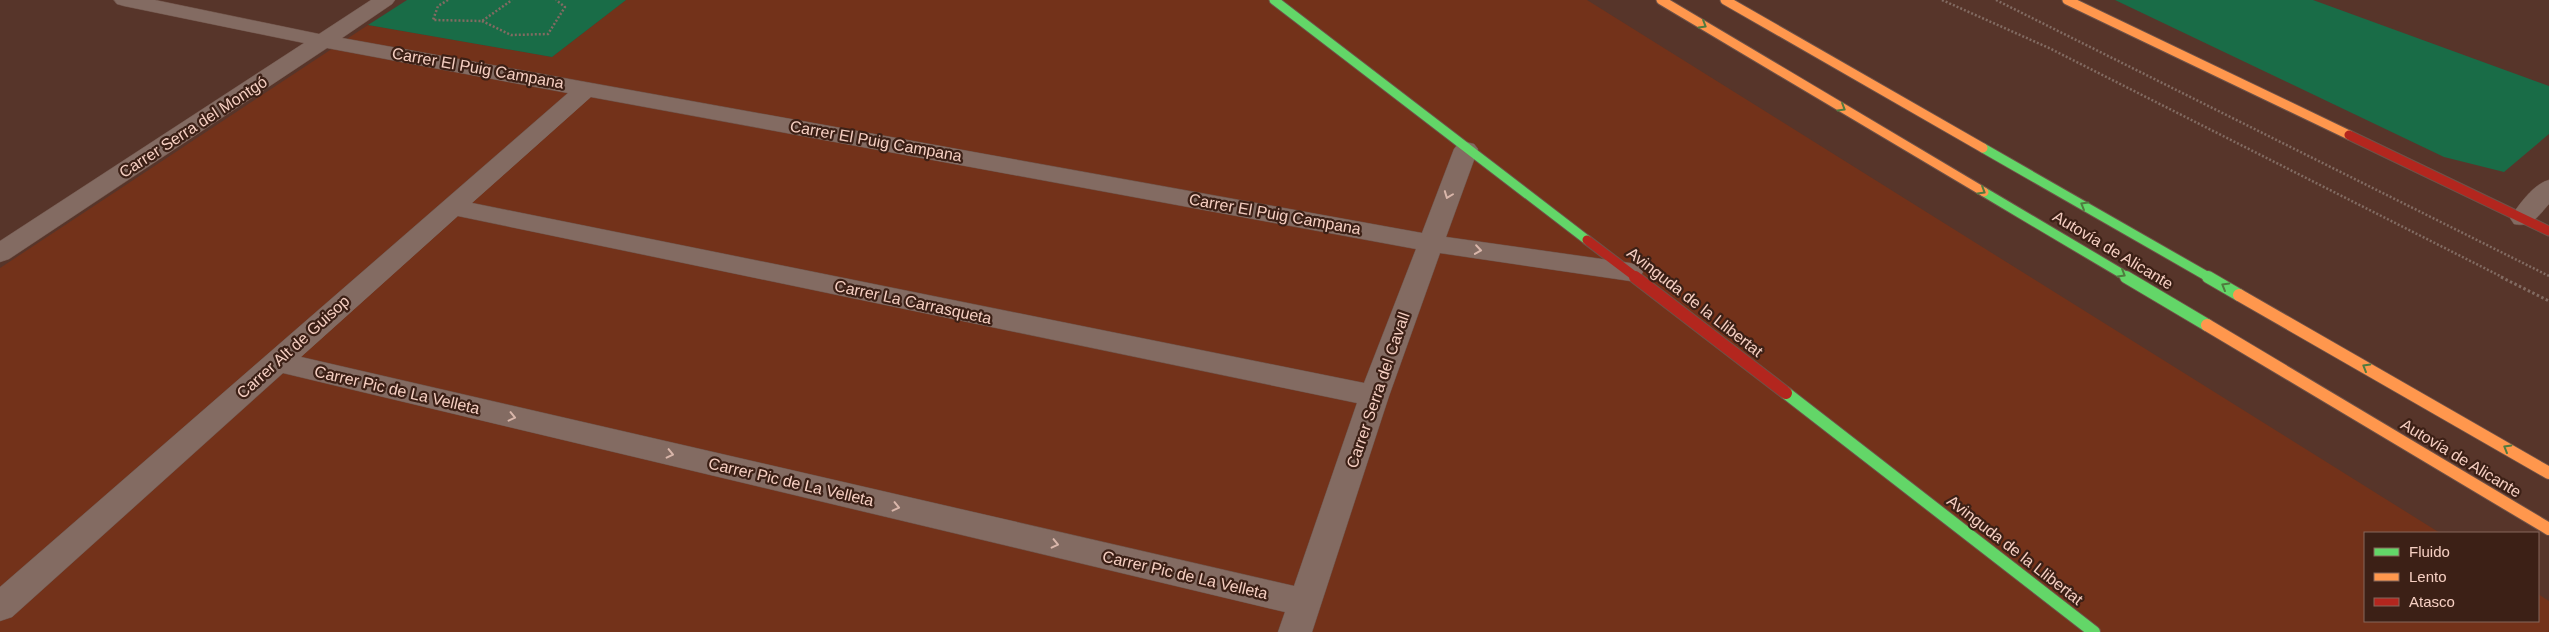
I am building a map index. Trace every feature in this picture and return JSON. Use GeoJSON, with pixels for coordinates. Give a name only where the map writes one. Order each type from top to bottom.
{"type":"FeatureCollection","features":[{"type":"Feature","properties":{"kind":"main road","name":"Avinguda de la Llibertat"},"geometry":{"type":"LineString","coordinates":[[1274,0],[1466,149],[1630,272],[2094,632]]}},
{"type":"Feature","properties":{"kind":"main road","name":"Autovía de Alicante"},"geometry":{"type":"LineString","coordinates":[[1661,0],[2549,529]]}},
{"type":"Feature","properties":{"kind":"main road","name":"Autovía de Alicante"},"geometry":{"type":"LineString","coordinates":[[1725,0],[2549,472]]}},
{"type":"Feature","properties":{"kind":"main road"},"geometry":{"type":"LineString","coordinates":[[2067,0],[2549,231]]}},
{"type":"Feature","properties":{"kind":"street","name":"Carrer El Puig Campana"},"geometry":{"type":"LineString","coordinates":[[124,0],[324,41],[1430,243],[1630,272]]}},
{"type":"Feature","properties":{"kind":"street","name":"Carrer Serra del Montgó"},"geometry":{"type":"LineString","coordinates":[[0,253],[385,0]]}},
{"type":"Feature","properties":{"kind":"street","name":"Carrer Alt de Guisop"},"geometry":{"type":"LineString","coordinates":[[0,607],[587,88]]}},
{"type":"Feature","properties":{"kind":"street","name":"Carrer Serra del Cavall"},"geometry":{"type":"LineString","coordinates":[[1295,632],[1374,396],[1466,149]]}},
{"type":"Feature","properties":{"kind":"street"},"geometry":{"type":"LineString","coordinates":[[2523,218],[2549,188]]}},
{"type":"Feature","properties":{"kind":"street","name":"Carrer La Carrasqueta"},"geometry":{"type":"LineString","coordinates":[[452,207],[1374,396]]}},
{"type":"Feature","properties":{"kind":"street","name":"Carrer Pic de La Velleta"},"geometry":{"type":"LineString","coordinates":[[277,362],[1305,603]]}},
{"type":"Feature","properties":{"kind":"path"},"geometry":{"type":"LineString","coordinates":[[448,0],[438,6],[433,20],[482,21],[512,35],[548,34],[565,7],[556,0]]}},
{"type":"Feature","properties":{"kind":"path"},"geometry":{"type":"LineString","coordinates":[[482,21],[512,0]]}},
{"type":"Feature","properties":{"kind":"path"},"geometry":{"type":"LineString","coordinates":[[1942,0],[2049,48],[2549,301]]}},
{"type":"Feature","properties":{"kind":"path"},"geometry":{"type":"LineString","coordinates":[[1996,0],[2549,276]]}},
{"type":"Feature","properties":{"kind":"shaded area"},"geometry":{"type":"Polygon","coordinates":[[[626,0],[1587,0],[2438,532],[2364,532],[2364,622],[2539,622],[2539,595],[2549,601],[2549,632],[0,632],[0,268],[368,25],[552,57],[626,0]]]}},
{"type":"Feature","properties":{"kind":"green space"},"geometry":{"type":"Polygon","coordinates":[[[407,0],[626,0],[552,57],[368,25],[407,0]]]}},
{"type":"Feature","properties":{"kind":"green space"},"geometry":{"type":"Polygon","coordinates":[[[2115,0],[2313,0],[2549,86],[2549,134],[2504,172],[2444,157],[2115,0]]]}},
{"type":"Feature","properties":{"kind":"traffic: fast"},"geometry":{"type":"LineString","coordinates":[[1274,0],[1587,240]]}},
{"type":"Feature","properties":{"kind":"traffic: fast"},"geometry":{"type":"LineString","coordinates":[[1983,148],[2239,295]]}},
{"type":"Feature","properties":{"kind":"traffic: fast"},"geometry":{"type":"LineString","coordinates":[[1984,192],[2207,325]]}},
{"type":"Feature","properties":{"kind":"traffic: fast"},"geometry":{"type":"LineString","coordinates":[[1786,393],[2094,632]]}},
{"type":"Feature","properties":{"kind":"traffic: slow"},"geometry":{"type":"LineString","coordinates":[[1661,0],[1984,192]]}},
{"type":"Feature","properties":{"kind":"traffic: slow"},"geometry":{"type":"LineString","coordinates":[[1725,0],[1983,148]]}},
{"type":"Feature","properties":{"kind":"traffic: slow"},"geometry":{"type":"LineString","coordinates":[[2067,0],[2349,135]]}},
{"type":"Feature","properties":{"kind":"traffic: slow"},"geometry":{"type":"LineString","coordinates":[[2239,295],[2549,473]]}},
{"type":"Feature","properties":{"kind":"traffic: slow"},"geometry":{"type":"LineString","coordinates":[[2207,325],[2549,529]]}},
{"type":"Feature","properties":{"kind":"traffic: jam"},"geometry":{"type":"LineString","coordinates":[[2349,135],[2549,231]]}},
{"type":"Feature","properties":{"kind":"traffic: jam"},"geometry":{"type":"LineString","coordinates":[[1587,240],[1786,393]]}}]}
